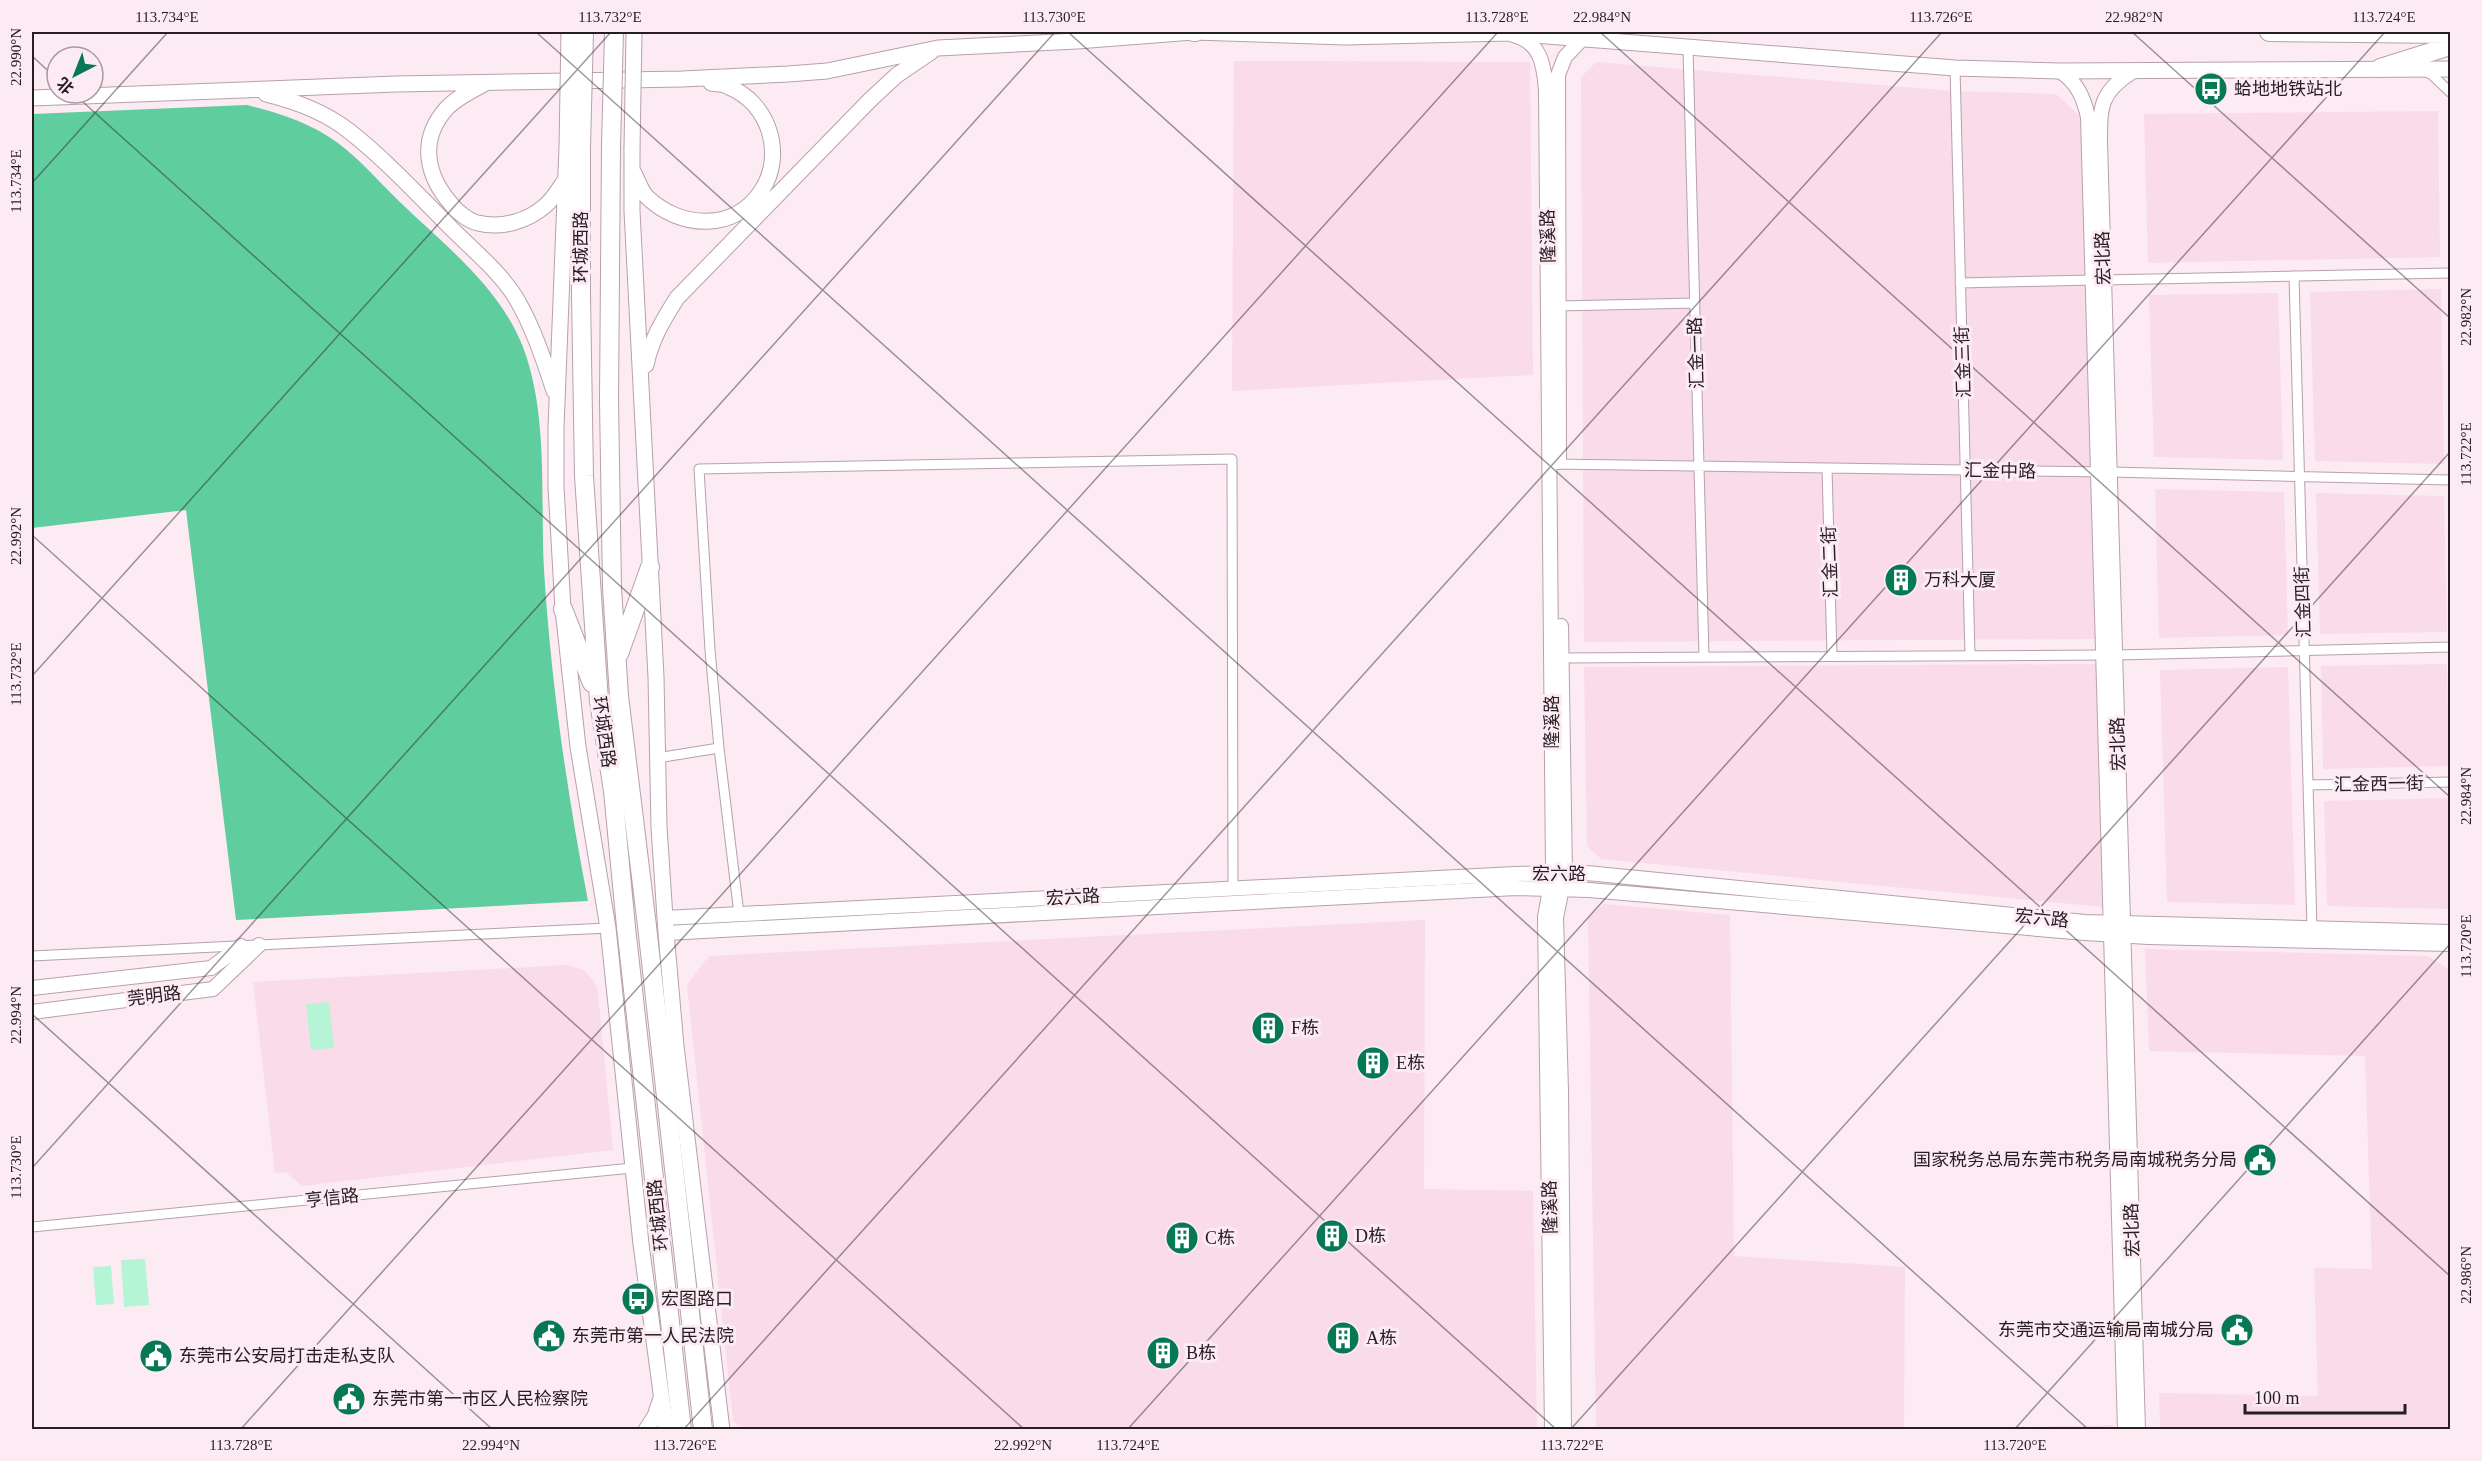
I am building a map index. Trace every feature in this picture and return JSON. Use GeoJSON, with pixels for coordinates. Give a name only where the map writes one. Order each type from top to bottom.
{"type":"FeatureCollection","features":[{"type":"Feature","properties":{"kind":"highway","name":"环城西路"},"geometry":{"type":"LineString","coordinates":[[584,32],[574,146],[581,295],[584,476],[599,701],[613,791],[682,1430]]}},
{"type":"Feature","properties":{"kind":"highway","name":"环城西路"},"geometry":{"type":"LineString","coordinates":[[614,32],[609,400],[612,588],[619,696],[650,949],[703,1430]]}},
{"type":"Feature","properties":{"kind":"highway"},"geometry":{"type":"LineString","coordinates":[[2269,32],[2451,34]]}},
{"type":"Feature","properties":{"kind":"highway"},"geometry":{"type":"LineString","coordinates":[[2380,69],[2451,46]]}},
{"type":"Feature","properties":{"kind":"highway"},"geometry":{"type":"LineString","coordinates":[[617,662],[650,567]]}},
{"type":"Feature","properties":{"kind":"highway"},"geometry":{"type":"LineString","coordinates":[[563,609],[599,701]]}},
{"type":"Feature","properties":{"kind":"main road"},"geometry":{"type":"LineString","coordinates":[[569,32],[574,146],[566,179],[556,487],[563,609],[578,747],[608,928],[632,1168],[666,1430]]}},
{"type":"Feature","properties":{"kind":"main road"},"geometry":{"type":"LineString","coordinates":[[634,32],[632,211],[642,383],[659,827],[676,1046],[722,1430]]}},
{"type":"Feature","properties":{"kind":"main road"},"geometry":{"type":"LineString","coordinates":[[32,98],[488,82],[694,79],[828,71],[938,48],[1077,42],[1195,32],[1346,37],[1508,33],[1954,68],[2132,72],[2451,69]]}},
{"type":"Feature","properties":{"kind":"main road"},"geometry":{"type":"LineString","coordinates":[[642,383],[649,348],[660,324],[677,298],[870,100],[904,70],[938,48]]}},
{"type":"Feature","properties":{"kind":"main road"},"geometry":{"type":"LineString","coordinates":[[632,169],[646,196],[672,216],[697,222],[721,221],[746,208],[762,190],[772,165],[773,139],[765,117],[751,100],[729,87],[694,79]]}},
{"type":"Feature","properties":{"kind":"main road"},"geometry":{"type":"LineString","coordinates":[[488,82],[462,96],[446,110],[436,124],[429,146],[429,166],[439,191],[456,210],[476,223],[502,225],[523,220],[547,204],[566,179]]}},
{"type":"Feature","properties":{"kind":"main road"},"geometry":{"type":"LineString","coordinates":[[249,89],[287,99],[320,113],[348,130],[488,264],[516,297],[534,333],[557,402]]}},
{"type":"Feature","properties":{"kind":"main road"},"geometry":{"type":"LineString","coordinates":[[646,1430],[655,1416],[662,1392]]}},
{"type":"Feature","properties":{"kind":"street","name":"隆溪路"},"geometry":{"type":"LineString","coordinates":[[1508,33],[1524,38],[1532,44],[1540,56],[1545,79],[1562,658],[1559,873],[1556,889],[1556,918],[1561,1091],[1564,1430]]}},
{"type":"Feature","properties":{"kind":"street","name":"隆溪路"},"geometry":{"type":"LineString","coordinates":[[1559,873],[1555,464],[1559,306],[1558,75],[1565,57],[1583,38]]}},
{"type":"Feature","properties":{"kind":"street","name":"汇金一路"},"geometry":{"type":"LineString","coordinates":[[1688,48],[1704,657]]}},
{"type":"Feature","properties":{"kind":"street","name":"汇金三街"},"geometry":{"type":"LineString","coordinates":[[1954,68],[1970,656]]}},
{"type":"Feature","properties":{"kind":"street"},"geometry":{"type":"LineString","coordinates":[[2414,69],[2431,74],[2451,92]]}},
{"type":"Feature","properties":{"kind":"street","name":"宏北路"},"geometry":{"type":"LineString","coordinates":[[2059,71],[2066,75],[2079,90],[2085,101],[2088,117],[2098,280],[2117,929],[2125,1430]]}},
{"type":"Feature","properties":{"kind":"street","name":"宏北路"},"geometry":{"type":"LineString","coordinates":[[2098,280],[2100,116],[2107,93],[2132,72]]}},
{"type":"Feature","properties":{"kind":"street"},"geometry":{"type":"LineString","coordinates":[[1960,283],[2451,273]]}},
{"type":"Feature","properties":{"kind":"street","name":"汇金四街"},"geometry":{"type":"LineString","coordinates":[[2294,276],[2312,929]]}},
{"type":"Feature","properties":{"kind":"street"},"geometry":{"type":"LineString","coordinates":[[1559,306],[1695,303]]}},
{"type":"Feature","properties":{"kind":"street"},"geometry":{"type":"LineString","coordinates":[[739,914],[710,650],[699,469],[1232,459],[1233,888]]}},
{"type":"Feature","properties":{"kind":"street","name":"汇金中路"},"geometry":{"type":"LineString","coordinates":[[1555,464],[2104,472],[2451,480]]}},
{"type":"Feature","properties":{"kind":"street","name":"汇金二街"},"geometry":{"type":"LineString","coordinates":[[1827,468],[1832,656]]}},
{"type":"Feature","properties":{"kind":"street"},"geometry":{"type":"LineString","coordinates":[[1562,658],[2110,655],[2451,647]]}},
{"type":"Feature","properties":{"kind":"street"},"geometry":{"type":"LineString","coordinates":[[657,758],[719,748]]}},
{"type":"Feature","properties":{"kind":"street","name":"汇金西一街"},"geometry":{"type":"LineString","coordinates":[[2308,785],[2451,782]]}},
{"type":"Feature","properties":{"kind":"street","name":"宏六路"},"geometry":{"type":"LineString","coordinates":[[666,925],[739,914],[1233,888],[1587,873],[2117,929],[2451,932]]}},
{"type":"Feature","properties":{"kind":"street","name":"宏六路"},"geometry":{"type":"LineString","coordinates":[[666,925],[1516,888],[2117,929],[2451,944]]}},
{"type":"Feature","properties":{"kind":"street","name":"隆溪路"},"geometry":{"type":"LineString","coordinates":[[1552,1430],[1545,917],[1556,889]]}},
{"type":"Feature","properties":{"kind":"street"},"geometry":{"type":"LineString","coordinates":[[32,956],[608,928]]}},
{"type":"Feature","properties":{"kind":"street","name":"宏北路"},"geometry":{"type":"LineString","coordinates":[[2117,929],[2138,1430]]}},
{"type":"Feature","properties":{"kind":"street","name":"莞明路"},"geometry":{"type":"LineString","coordinates":[[32,1012],[213,989],[260,945]]}},
{"type":"Feature","properties":{"kind":"street","name":"莞明路"},"geometry":{"type":"LineString","coordinates":[[32,988],[211,968],[241,946]]}},
{"type":"Feature","properties":{"kind":"street","name":"亨信路"},"geometry":{"type":"LineString","coordinates":[[32,1227],[632,1168]]}},
{"type":"Feature","properties":{"kind":"shaded area"},"geometry":{"type":"Polygon","coordinates":[[[1234,61],[1530,62],[1533,375],[1232,391],[1234,61]]]}},
{"type":"Feature","properties":{"kind":"shaded area"},"geometry":{"type":"Polygon","coordinates":[[[1596,62],[1954,91],[2056,94],[2082,118],[2097,639],[1584,642],[1581,77],[1596,62]]]}},
{"type":"Feature","properties":{"kind":"shaded area"},"geometry":{"type":"Polygon","coordinates":[[[2438,111],[2440,257],[2148,263],[2144,114],[2438,111]]]}},
{"type":"Feature","properties":{"kind":"shaded area"},"geometry":{"type":"Polygon","coordinates":[[[2441,289],[2444,464],[2315,461],[2310,292],[2441,289]]]}},
{"type":"Feature","properties":{"kind":"shaded area"},"geometry":{"type":"Polygon","coordinates":[[[2278,293],[2283,460],[2154,457],[2149,295],[2278,293]]]}},
{"type":"Feature","properties":{"kind":"shaded area"},"geometry":{"type":"Polygon","coordinates":[[[2155,489],[2284,492],[2288,635],[2159,638],[2155,489]]]}},
{"type":"Feature","properties":{"kind":"shaded area"},"geometry":{"type":"Polygon","coordinates":[[[2316,493],[2444,496],[2447,632],[2320,634],[2316,493]]]}},
{"type":"Feature","properties":{"kind":"shaded area"},"geometry":{"type":"Polygon","coordinates":[[[2097,664],[2103,907],[1601,859],[1587,846],[1584,667],[2097,664]]]}},
{"type":"Feature","properties":{"kind":"shaded area"},"geometry":{"type":"Polygon","coordinates":[[[2447,664],[2449,766],[2323,769],[2321,666],[2447,664]]]}},
{"type":"Feature","properties":{"kind":"shaded area"},"geometry":{"type":"Polygon","coordinates":[[[2288,667],[2295,905],[2167,902],[2160,670],[2288,667]]]}},
{"type":"Feature","properties":{"kind":"shaded area"},"geometry":{"type":"Polygon","coordinates":[[[2450,798],[2450,909],[2327,906],[2324,801],[2450,798]]]}},
{"type":"Feature","properties":{"kind":"shaded area"},"geometry":{"type":"Polygon","coordinates":[[[1604,904],[1730,915],[1734,1256],[1905,1267],[1904,1429],[1596,1429],[1588,917],[1604,904]]]}},
{"type":"Feature","properties":{"kind":"shaded area"},"geometry":{"type":"Polygon","coordinates":[[[1425,920],[1424,1189],[1533,1191],[1537,1429],[746,1430],[733,1421],[687,985],[709,956],[1425,920]]]}},
{"type":"Feature","properties":{"kind":"shaded area"},"geometry":{"type":"Polygon","coordinates":[[[2145,949],[2428,956],[2450,970],[2450,1429],[2160,1429],[2159,1393],[2318,1396],[2314,1268],[2372,1269],[2365,1056],[2149,1051],[2145,949]]]}},
{"type":"Feature","properties":{"kind":"shaded area"},"geometry":{"type":"Polygon","coordinates":[[[566,965],[584,970],[596,984],[613,1150],[302,1186],[286,1172],[275,1173],[253,982],[566,965]]]}},
{"type":"Feature","properties":{"kind":"shaded area"},"geometry":{"type":"Polygon","coordinates":[[[2113,1425],[2113,1430],[1957,1429],[2030,1427],[2113,1425]]]}},
{"type":"Feature","properties":{"kind":"green space"},"geometry":{"type":"Polygon","coordinates":[[[247,105],[306,124],[328,136],[355,157],[471,270],[501,306],[523,347],[537,401],[540,429],[544,570],[555,695],[573,819],[588,901],[236,920],[186,510],[32,528],[32,114],[247,105]]]}},
{"type":"Feature","properties":{"kind":"green space"},"geometry":{"type":"Polygon","coordinates":[[[329,1002],[334,1048],[311,1050],[306,1004],[329,1002]]]}},
{"type":"Feature","properties":{"kind":"green space"},"geometry":{"type":"Polygon","coordinates":[[[145,1259],[149,1305],[124,1307],[121,1260],[145,1259]]]}},
{"type":"Feature","properties":{"kind":"green space"},"geometry":{"type":"Polygon","coordinates":[[[111,1266],[114,1304],[96,1305],[93,1267],[111,1266]]]}},
{"type":"Feature","properties":{"kind":"place","name":"蛤地地铁站北"},"geometry":{"type":"Point","coordinates":[2211,89]}},
{"type":"Feature","properties":{"kind":"place","name":"万科大厦"},"geometry":{"type":"Point","coordinates":[1901,580]}},
{"type":"Feature","properties":{"kind":"place","name":"F栋"},"geometry":{"type":"Point","coordinates":[1268,1028]}},
{"type":"Feature","properties":{"kind":"place","name":"E栋"},"geometry":{"type":"Point","coordinates":[1373,1063]}},
{"type":"Feature","properties":{"kind":"place","name":"国家税务总局东莞市税务局南城税务分局"},"geometry":{"type":"Point","coordinates":[2260,1160]}},
{"type":"Feature","properties":{"kind":"place","name":"D栋"},"geometry":{"type":"Point","coordinates":[1332,1236]}},
{"type":"Feature","properties":{"kind":"place","name":"C栋"},"geometry":{"type":"Point","coordinates":[1182,1238]}},
{"type":"Feature","properties":{"kind":"place","name":"宏图路口"},"geometry":{"type":"Point","coordinates":[638,1299]}},
{"type":"Feature","properties":{"kind":"place","name":"东莞市交通运输局南城分局"},"geometry":{"type":"Point","coordinates":[2237,1330]}},
{"type":"Feature","properties":{"kind":"place","name":"东莞市第一人民法院"},"geometry":{"type":"Point","coordinates":[549,1336]}},
{"type":"Feature","properties":{"kind":"place","name":"A栋"},"geometry":{"type":"Point","coordinates":[1343,1338]}},
{"type":"Feature","properties":{"kind":"place","name":"B栋"},"geometry":{"type":"Point","coordinates":[1163,1353]}},
{"type":"Feature","properties":{"kind":"place","name":"东莞市公安局打击走私支队"},"geometry":{"type":"Point","coordinates":[156,1356]}},
{"type":"Feature","properties":{"kind":"place","name":"东莞市第一市区人民检察院"},"geometry":{"type":"Point","coordinates":[349,1399]}}]}
